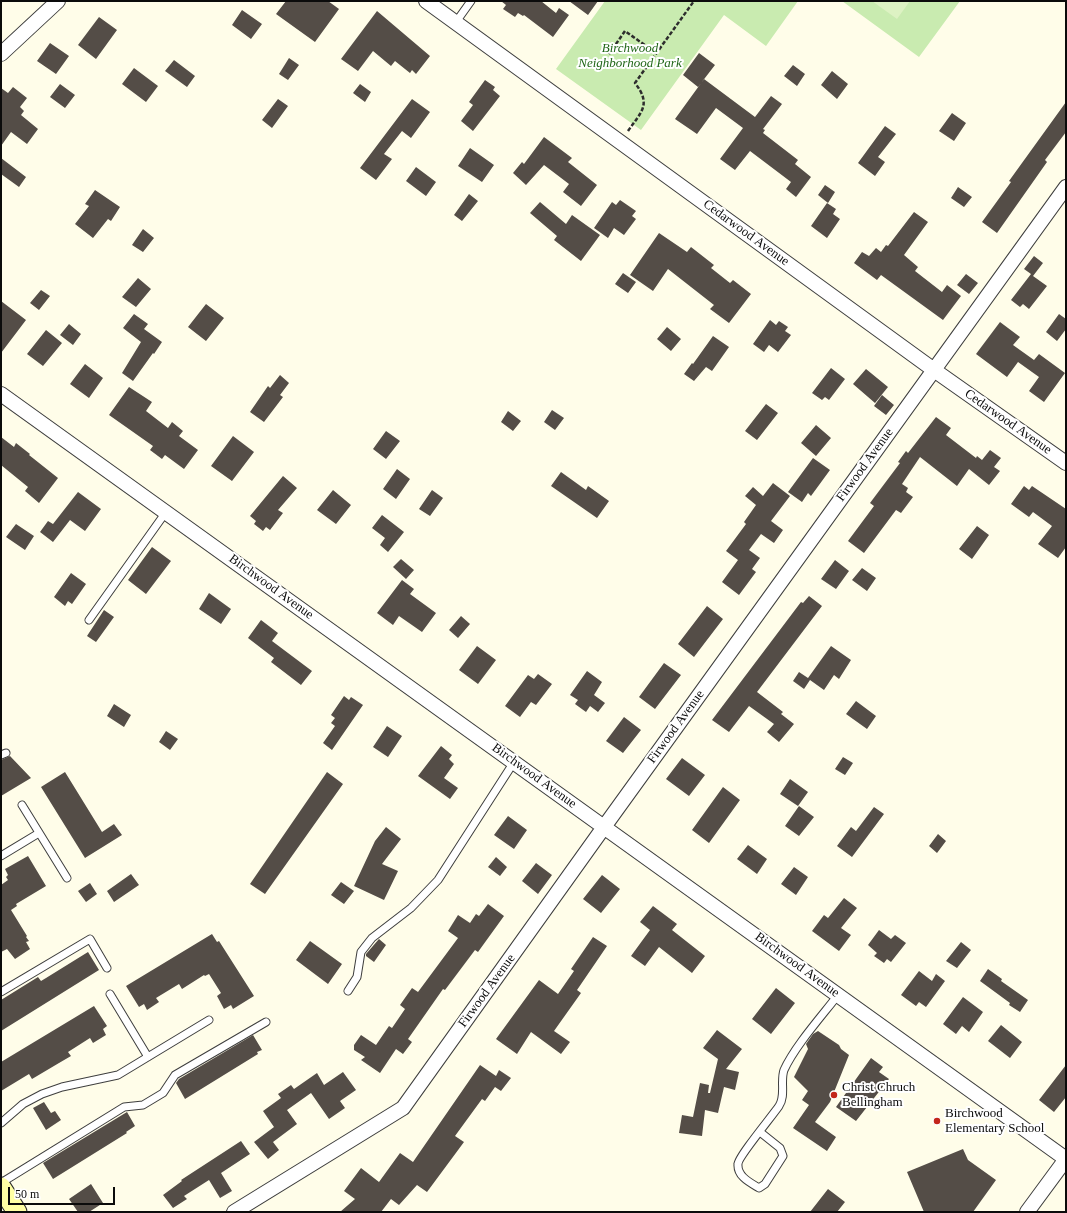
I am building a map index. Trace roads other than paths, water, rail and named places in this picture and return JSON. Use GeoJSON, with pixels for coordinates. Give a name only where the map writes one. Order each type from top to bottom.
{"type":"FeatureCollection","features":[{"type":"Feature","properties":{"kind":"street"},"geometry":{"type":"LineString","coordinates":[[1,54],[58,1]]}},
{"type":"Feature","properties":{"kind":"street","name":"Cedarwood Avenue"},"geometry":{"type":"LineString","coordinates":[[426,1],[934,370],[1066,463]]}},
{"type":"Feature","properties":{"kind":"street","name":"Firwood Avenue"},"geometry":{"type":"LineString","coordinates":[[234,1212],[403,1108],[1066,187]]}},
{"type":"Feature","properties":{"kind":"street","name":"Birchwood Avenue"},"geometry":{"type":"LineString","coordinates":[[1,394],[1066,1159]]}},
{"type":"Feature","properties":{"kind":"street"},"geometry":{"type":"LineString","coordinates":[[1027,1212],[1066,1159]]}},
{"type":"Feature","properties":{"kind":"street"},"geometry":{"type":"LineString","coordinates":[[1,1187],[14,1211]]}},
{"type":"Feature","properties":{"kind":"lane"},"geometry":{"type":"LineString","coordinates":[[456,22],[472,1]]}},
{"type":"Feature","properties":{"kind":"lane"},"geometry":{"type":"LineString","coordinates":[[89,620],[166,512]]}},
{"type":"Feature","properties":{"kind":"lane"},"geometry":{"type":"LineString","coordinates":[[348,991],[357,977],[361,952],[372,938],[411,908],[438,880],[514,762]]}},
{"type":"Feature","properties":{"kind":"lane"},"geometry":{"type":"LineString","coordinates":[[22,805],[67,878]]}},
{"type":"Feature","properties":{"kind":"lane"},"geometry":{"type":"LineString","coordinates":[[1,856],[39,833]]}},
{"type":"Feature","properties":{"kind":"lane"},"geometry":{"type":"LineString","coordinates":[[1,992],[90,939],[107,968]]}},
{"type":"Feature","properties":{"kind":"lane"},"geometry":{"type":"LineString","coordinates":[[110,994],[148,1057]]}},
{"type":"Feature","properties":{"kind":"lane"},"geometry":{"type":"LineString","coordinates":[[760,1132],[780,1148],[783,1156],[765,1184],[758,1188],[744,1178],[738,1171],[738,1161],[780,1104],[784,1071],[799,1045],[838,995]]}},
{"type":"Feature","properties":{"kind":"lane"},"geometry":{"type":"LineString","coordinates":[[1,1123],[23,1104],[42,1094],[62,1087],[118,1075],[209,1020]]}},
{"type":"Feature","properties":{"kind":"lane"},"geometry":{"type":"LineString","coordinates":[[1,1183],[124,1107],[143,1105],[150,1101],[163,1093],[175,1075],[266,1022]]}},
{"type":"Feature","properties":{"kind":"place","name":"Christ Chruch Bellingham"},"geometry":{"type":"Point","coordinates":[834,1095]}},
{"type":"Feature","properties":{"kind":"place","name":"Birchwood Elementary School"},"geometry":{"type":"Point","coordinates":[937,1121]}},
{"type":"Feature","properties":{"kind":"park label","name":"Birchwood Neighborhood Park"},"geometry":{"type":"Point","coordinates":[630,56]}}]}
